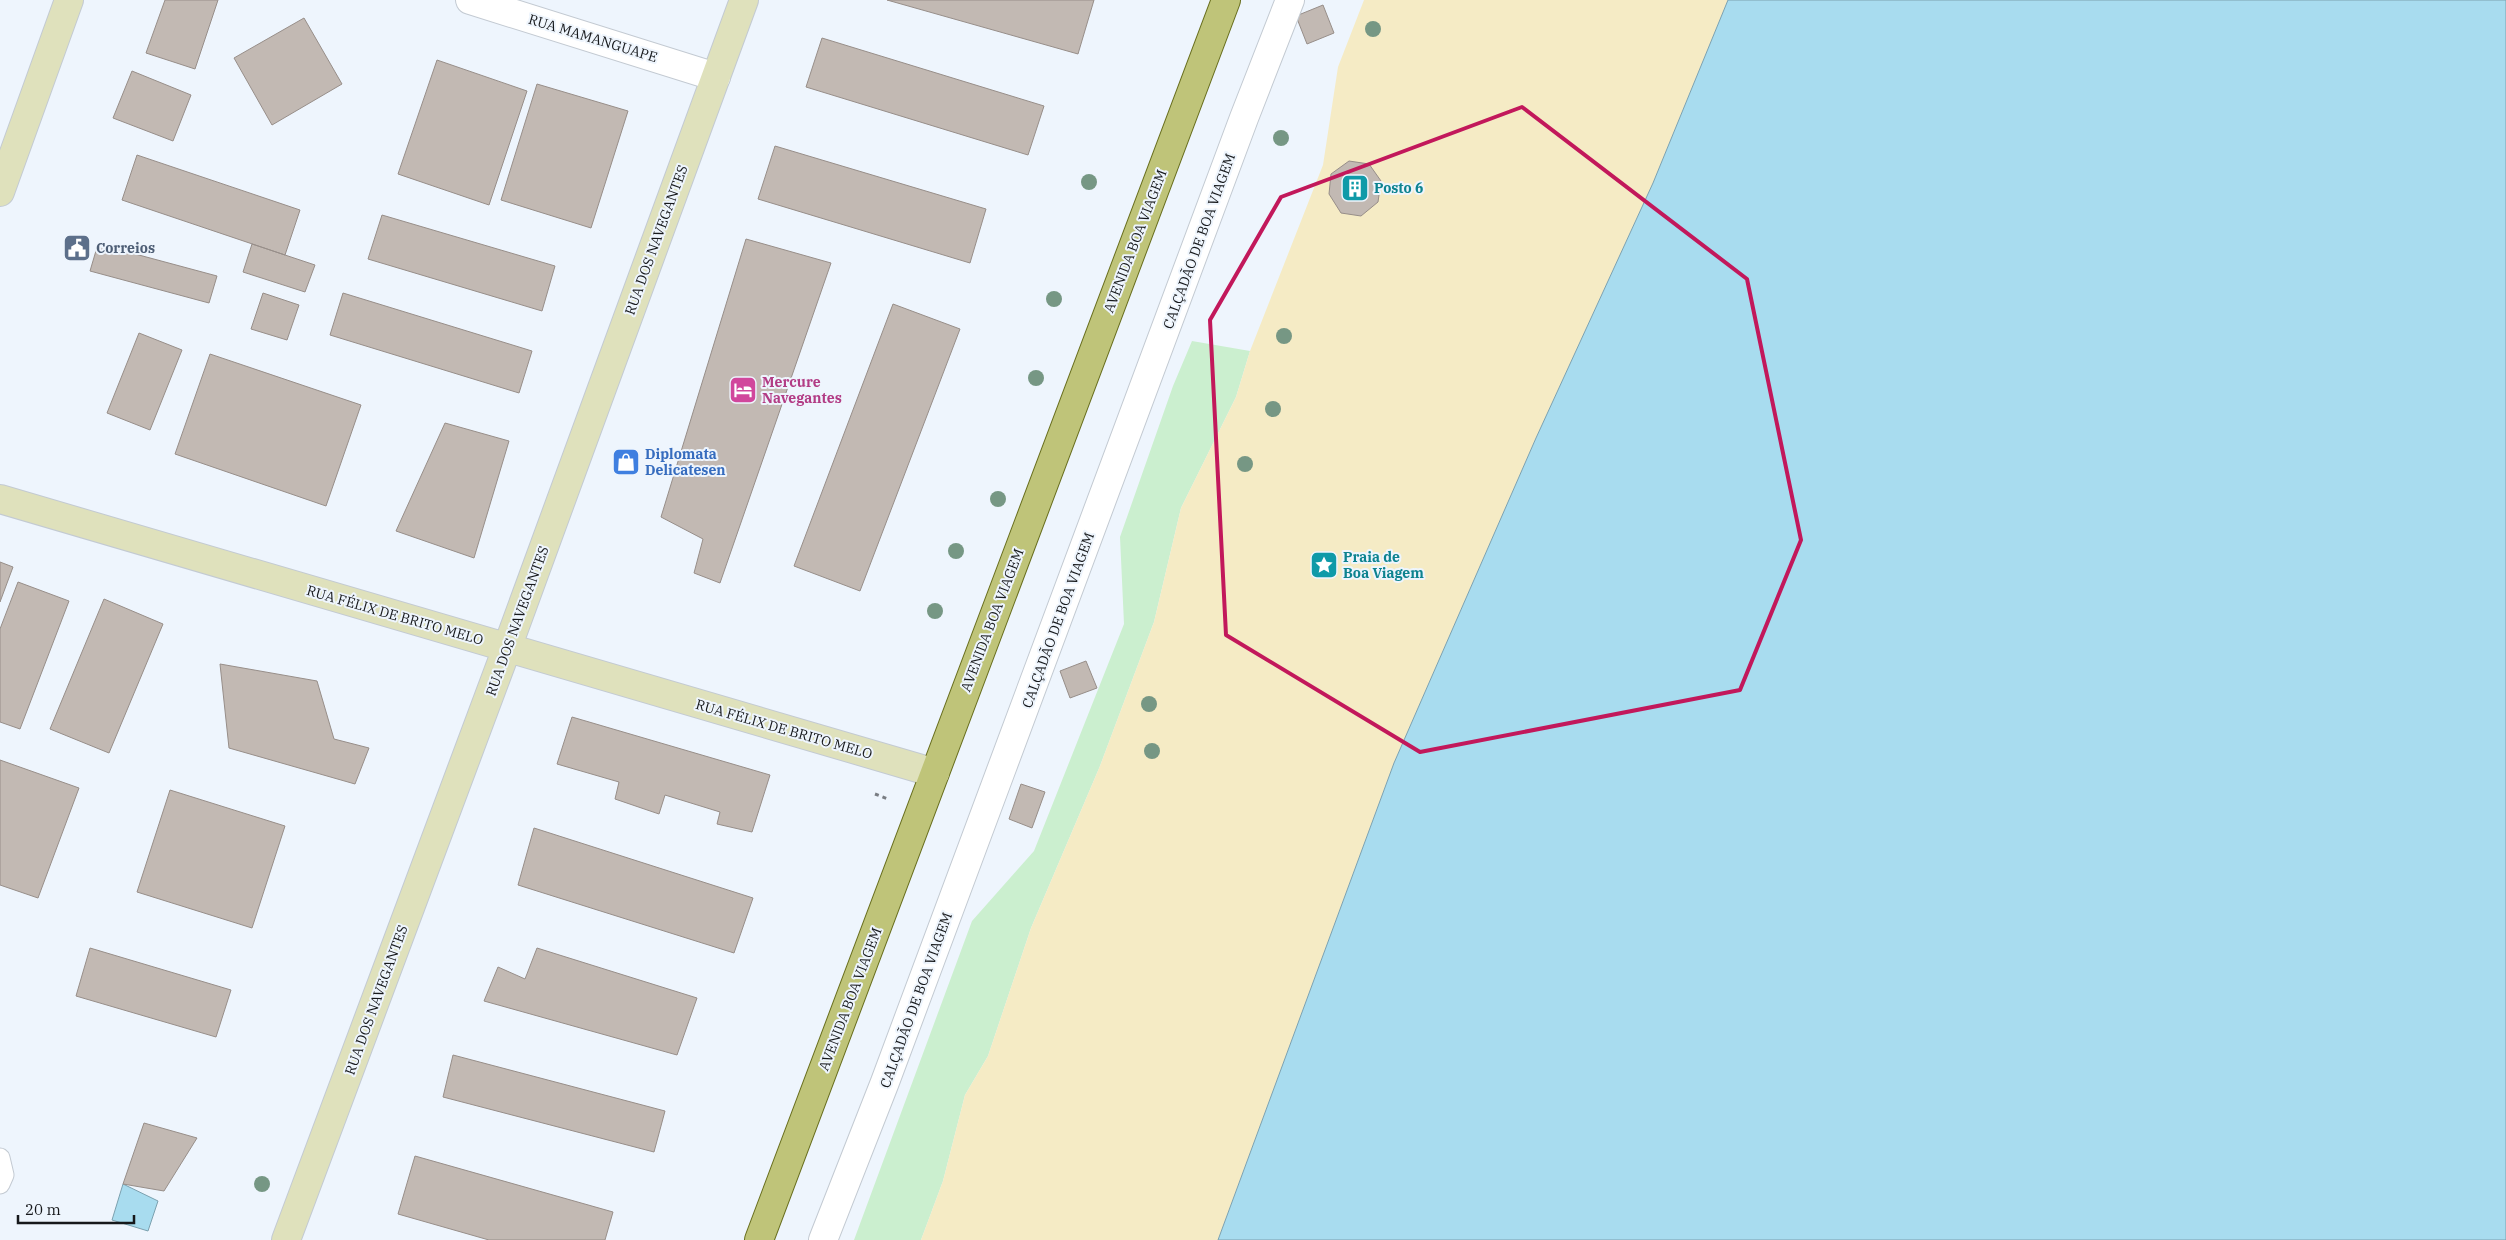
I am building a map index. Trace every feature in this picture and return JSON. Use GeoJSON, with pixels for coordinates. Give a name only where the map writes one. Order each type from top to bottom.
{"type":"FeatureCollection","features":[{"type":"Feature","properties":{"kind":"main road"},"geometry":{"type":"LineString","coordinates":[[0,192],[69,0]]}},
{"type":"Feature","properties":{"kind":"main road","name":"RUA DOS NAVEGANTES"},"geometry":{"type":"LineString","coordinates":[[286,1240],[507,648],[744,0]]}},
{"type":"Feature","properties":{"kind":"main road","name":"AVENIDA BOA VIAGEM"},"geometry":{"type":"LineString","coordinates":[[759,1240],[1226,0]]}},
{"type":"Feature","properties":{"kind":"main road","name":"RUA FÉLIX DE BRITO MELO"},"geometry":{"type":"LineString","coordinates":[[0,499],[934,773]]}},
{"type":"Feature","properties":{"kind":"street","name":"RUA MAMANGUAPE"},"geometry":{"type":"LineString","coordinates":[[470,0],[716,77]]}},
{"type":"Feature","properties":{"kind":"street","name":"CALÇADÃO DE BOA VIAGEM"},"geometry":{"type":"LineString","coordinates":[[823,1240],[885,1082],[1290,0]]}},
{"type":"Feature","properties":{"kind":"lane"},"geometry":{"type":"LineString","coordinates":[[0,1158],[4,1175],[0,1184]]}},
{"type":"Feature","properties":{"kind":"path"},"geometry":{"type":"LineString","coordinates":[[875,794],[889,799]]}},
{"type":"Feature","properties":{"kind":"highlighted area"},"geometry":{"type":"Polygon","coordinates":[[[1522,107],[1747,279],[1801,540],[1740,690],[1420,752],[1226,635],[1210,320],[1281,197],[1522,107]]]}},
{"type":"Feature","properties":{"kind":"green space"},"geometry":{"type":"Polygon","coordinates":[[[1192,341],[1250,351],[1236,397],[1181,508],[1154,622],[1100,766],[1031,928],[988,1056],[965,1095],[943,1181],[921,1240],[854,1240],[972,921],[1034,851],[1124,624],[1120,537],[1173,386],[1192,341]]]}},
{"type":"Feature","properties":{"kind":"sand","name":"Praia de Boa Viagem"},"geometry":{"type":"Polygon","coordinates":[[[1364,0],[1728,0],[1653,183],[1536,438],[1394,763],[1218,1240],[921,1240],[943,1181],[965,1095],[988,1056],[1031,928],[1100,766],[1154,622],[1181,508],[1236,397],[1250,351],[1323,165],[1338,67],[1364,0]]]}},
{"type":"Feature","properties":{"kind":"water"},"geometry":{"type":"Polygon","coordinates":[[[1728,0],[2506,0],[2506,1240],[1218,1240],[1394,763],[1536,438],[1653,183],[1728,0]]]}},
{"type":"Feature","properties":{"kind":"water"},"geometry":{"type":"Polygon","coordinates":[[[123,1184],[158,1201],[148,1231],[112,1220],[123,1184]]]}},
{"type":"Feature","properties":{"kind":"building"},"geometry":{"type":"Polygon","coordinates":[[[165,0],[218,0],[195,69],[146,53],[165,0]]]}},
{"type":"Feature","properties":{"kind":"building"},"geometry":{"type":"Polygon","coordinates":[[[887,0],[1094,0],[1078,54],[887,0]]]}},
{"type":"Feature","properties":{"kind":"building"},"geometry":{"type":"Polygon","coordinates":[[[1323,5],[1334,33],[1307,44],[1296,16],[1323,5]]]}},
{"type":"Feature","properties":{"kind":"building"},"geometry":{"type":"Polygon","coordinates":[[[304,18],[342,84],[272,125],[234,58],[304,18]]]}},
{"type":"Feature","properties":{"kind":"building"},"geometry":{"type":"Polygon","coordinates":[[[822,38],[1044,106],[1028,155],[806,87],[822,38]]]}},
{"type":"Feature","properties":{"kind":"building"},"geometry":{"type":"Polygon","coordinates":[[[437,60],[527,91],[489,205],[398,174],[437,60]]]}},
{"type":"Feature","properties":{"kind":"building"},"geometry":{"type":"Polygon","coordinates":[[[132,71],[191,95],[173,141],[113,118],[132,71]]]}},
{"type":"Feature","properties":{"kind":"building"},"geometry":{"type":"Polygon","coordinates":[[[537,84],[628,111],[591,228],[501,200],[537,84]]]}},
{"type":"Feature","properties":{"kind":"building"},"geometry":{"type":"Polygon","coordinates":[[[775,146],[986,209],[970,263],[758,199],[775,146]]]}},
{"type":"Feature","properties":{"kind":"building"},"geometry":{"type":"Polygon","coordinates":[[[137,155],[300,210],[285,255],[122,200],[137,155]]]}},
{"type":"Feature","properties":{"kind":"building","name":"Posto 6"},"geometry":{"type":"Polygon","coordinates":[[[1349,161],[1369,164],[1381,181],[1378,202],[1361,216],[1341,213],[1329,194],[1331,174],[1349,161]]]}},
{"type":"Feature","properties":{"kind":"building"},"geometry":{"type":"Polygon","coordinates":[[[382,215],[555,266],[542,311],[368,259],[382,215]]]}},
{"type":"Feature","properties":{"kind":"building","name":"Mercure Navegantes"},"geometry":{"type":"Polygon","coordinates":[[[746,239],[831,263],[720,583],[694,573],[703,539],[661,517],[746,239]]]}},
{"type":"Feature","properties":{"kind":"building"},"geometry":{"type":"Polygon","coordinates":[[[98,244],[217,276],[209,303],[90,271],[98,244]]]}},
{"type":"Feature","properties":{"kind":"building"},"geometry":{"type":"Polygon","coordinates":[[[252,244],[315,265],[305,292],[243,272],[252,244]]]}},
{"type":"Feature","properties":{"kind":"building"},"geometry":{"type":"Polygon","coordinates":[[[263,293],[299,305],[287,340],[251,329],[263,293]]]}},
{"type":"Feature","properties":{"kind":"building"},"geometry":{"type":"Polygon","coordinates":[[[343,293],[532,351],[519,393],[330,335],[343,293]]]}},
{"type":"Feature","properties":{"kind":"building"},"geometry":{"type":"Polygon","coordinates":[[[893,304],[960,329],[860,591],[794,566],[893,304]]]}},
{"type":"Feature","properties":{"kind":"building"},"geometry":{"type":"Polygon","coordinates":[[[139,333],[182,350],[150,430],[107,413],[139,333]]]}},
{"type":"Feature","properties":{"kind":"building"},"geometry":{"type":"Polygon","coordinates":[[[210,354],[361,405],[326,506],[175,454],[210,354]]]}},
{"type":"Feature","properties":{"kind":"building"},"geometry":{"type":"Polygon","coordinates":[[[445,423],[509,441],[474,558],[396,531],[445,423]]]}},
{"type":"Feature","properties":{"kind":"building"},"geometry":{"type":"Polygon","coordinates":[[[0,562],[13,567],[0,602],[0,562]]]}},
{"type":"Feature","properties":{"kind":"building"},"geometry":{"type":"Polygon","coordinates":[[[18,582],[69,601],[20,729],[0,722],[0,629],[18,582]]]}},
{"type":"Feature","properties":{"kind":"building"},"geometry":{"type":"Polygon","coordinates":[[[104,599],[163,624],[109,753],[50,729],[104,599]]]}},
{"type":"Feature","properties":{"kind":"building"},"geometry":{"type":"Polygon","coordinates":[[[1086,661],[1097,688],[1070,698],[1060,671],[1086,661]]]}},
{"type":"Feature","properties":{"kind":"building"},"geometry":{"type":"Polygon","coordinates":[[[220,664],[317,681],[334,739],[369,748],[355,784],[229,748],[220,664]]]}},
{"type":"Feature","properties":{"kind":"building"},"geometry":{"type":"Polygon","coordinates":[[[572,717],[770,775],[752,832],[717,824],[720,812],[665,795],[659,814],[615,799],[619,782],[557,764],[572,717]]]}},
{"type":"Feature","properties":{"kind":"building"},"geometry":{"type":"Polygon","coordinates":[[[0,760],[79,788],[38,898],[0,885],[0,760]]]}},
{"type":"Feature","properties":{"kind":"building"},"geometry":{"type":"Polygon","coordinates":[[[1021,784],[1045,792],[1032,828],[1009,819],[1021,784]]]}},
{"type":"Feature","properties":{"kind":"building"},"geometry":{"type":"Polygon","coordinates":[[[170,790],[285,826],[252,928],[137,892],[170,790]]]}},
{"type":"Feature","properties":{"kind":"building"},"geometry":{"type":"Polygon","coordinates":[[[534,828],[753,898],[734,953],[518,885],[534,828]]]}},
{"type":"Feature","properties":{"kind":"building"},"geometry":{"type":"Polygon","coordinates":[[[90,948],[231,990],[216,1037],[76,996],[90,948]]]}},
{"type":"Feature","properties":{"kind":"building"},"geometry":{"type":"Polygon","coordinates":[[[537,948],[697,998],[677,1055],[484,1001],[498,967],[525,979],[537,948]]]}},
{"type":"Feature","properties":{"kind":"building"},"geometry":{"type":"Polygon","coordinates":[[[453,1055],[665,1111],[654,1152],[443,1097],[453,1055]]]}},
{"type":"Feature","properties":{"kind":"building"},"geometry":{"type":"Polygon","coordinates":[[[144,1123],[197,1138],[164,1191],[123,1184],[144,1123]]]}},
{"type":"Feature","properties":{"kind":"building"},"geometry":{"type":"Polygon","coordinates":[[[415,1156],[613,1212],[605,1240],[489,1240],[398,1214],[415,1156]]]}},
{"type":"Feature","properties":{"kind":"place","name":"Posto 6"},"geometry":{"type":"Point","coordinates":[1355,188]}},
{"type":"Feature","properties":{"kind":"place","name":"Correios"},"geometry":{"type":"Point","coordinates":[77,248]}},
{"type":"Feature","properties":{"kind":"place","name":"Mercure Navegantes"},"geometry":{"type":"Point","coordinates":[743,390]}},
{"type":"Feature","properties":{"kind":"place","name":"Diplomata Delicatesen"},"geometry":{"type":"Point","coordinates":[626,462]}},
{"type":"Feature","properties":{"kind":"place","name":"Praia de Boa Viagem"},"geometry":{"type":"Point","coordinates":[1324,565]}}]}
